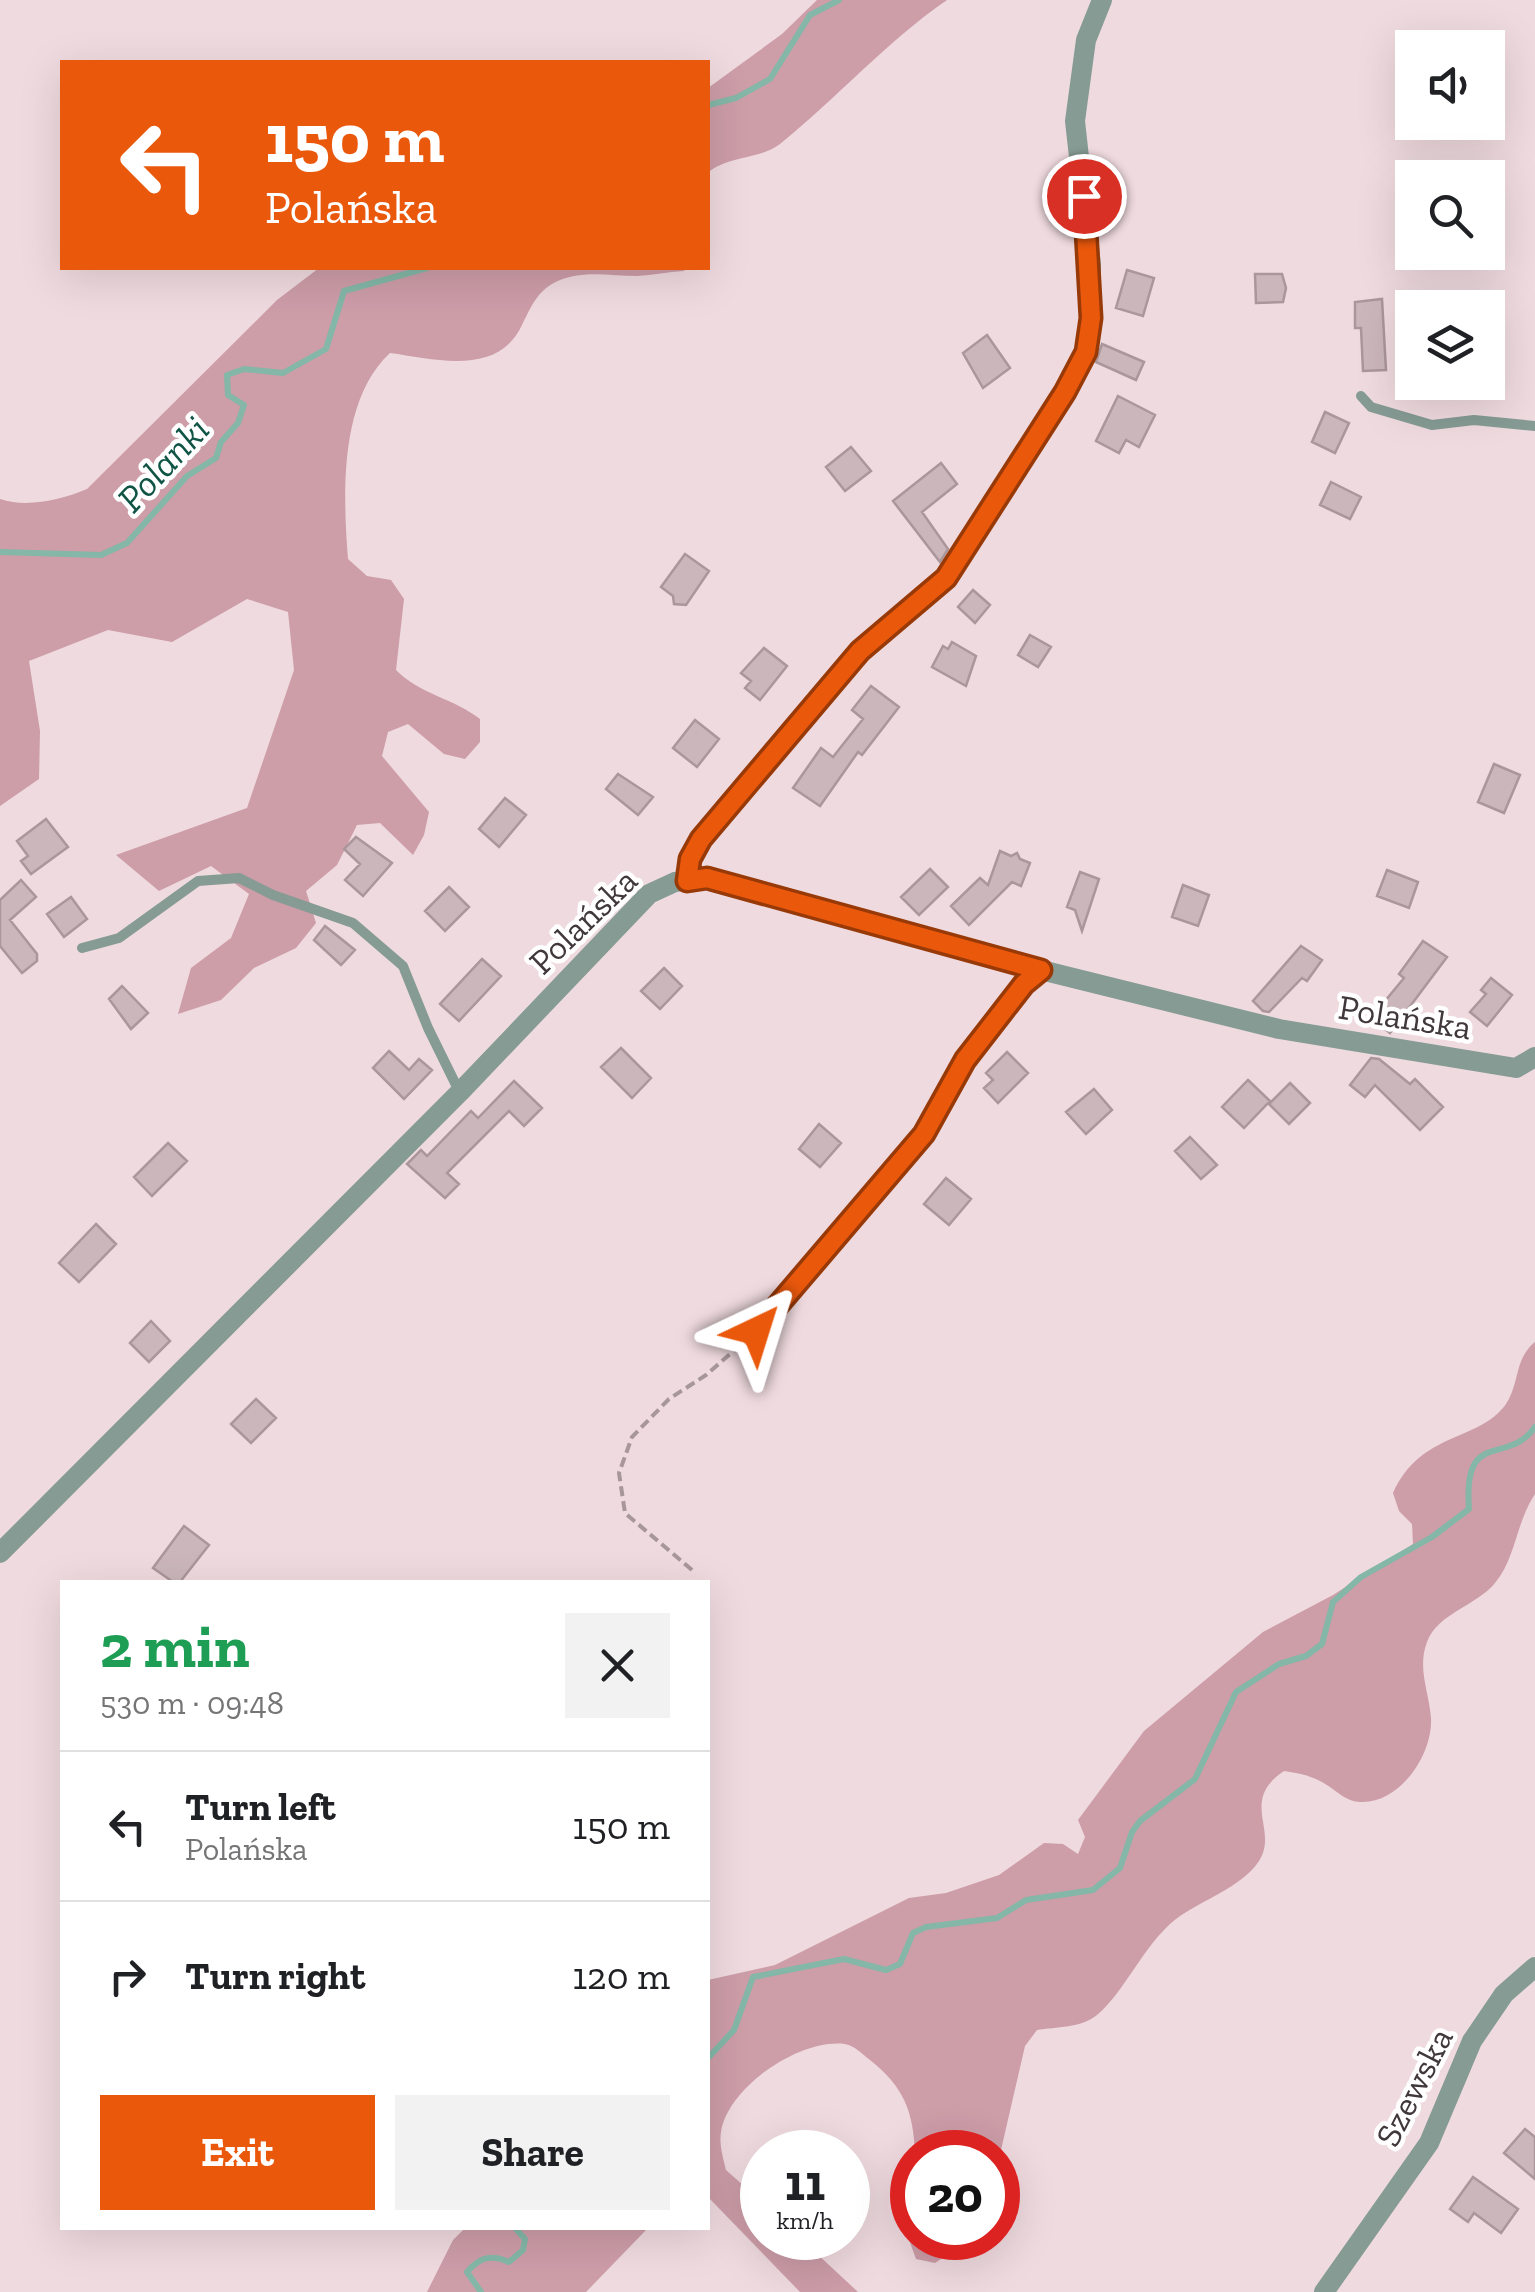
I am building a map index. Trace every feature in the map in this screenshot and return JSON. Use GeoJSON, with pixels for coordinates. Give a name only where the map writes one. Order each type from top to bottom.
{"type":"FeatureCollection","features":[{"type":"Feature","properties":{"kind":"street"},"geometry":{"type":"LineString","coordinates":[[687,881],[690,859],[701,839],[790,730],[860,651],[946,578],[1065,392],[1086,352],[1091,318],[1090,265],[1075,121],[1086,40],[1102,0]]}},
{"type":"Feature","properties":{"kind":"street","name":"Polańska"},"geometry":{"type":"LineString","coordinates":[[0,1553],[460,1092],[649,894],[687,881],[707,878],[1041,970],[1279,1029],[1516,1068],[1535,1057]]}},
{"type":"Feature","properties":{"kind":"street","name":"Szewska"},"geometry":{"type":"LineString","coordinates":[[1324,2292],[1429,2143],[1472,2041],[1504,1994],[1535,1967]]}},
{"type":"Feature","properties":{"kind":"lane"},"geometry":{"type":"LineString","coordinates":[[1361,396],[1371,407],[1432,425],[1474,420],[1535,426]]}},
{"type":"Feature","properties":{"kind":"lane"},"geometry":{"type":"LineString","coordinates":[[82,948],[119,938],[198,881],[239,878],[272,895],[353,924],[403,966],[460,1092]]}},
{"type":"Feature","properties":{"kind":"lane"},"geometry":{"type":"LineString","coordinates":[[756,1331],[924,1134],[965,1060],[1024,984],[1041,970]]}},
{"type":"Feature","properties":{"kind":"path"},"geometry":{"type":"LineString","coordinates":[[692,1570],[625,1513],[619,1472],[632,1438],[669,1399],[706,1376],[756,1331]]}},
{"type":"Feature","properties":{"kind":"shaded area"},"geometry":{"type":"Polygon","coordinates":[[[817,0],[947,0],[780,144],[710,172],[710,87],[782,34],[817,0]]]}},
{"type":"Feature","properties":{"kind":"shaded area"},"geometry":{"type":"Polygon","coordinates":[[[316,270],[684,270],[643,276],[569,277],[541,293],[511,341],[498,352],[464,361],[390,353],[373,373],[361,396],[348,450],[348,559],[367,576],[391,580],[404,599],[396,670],[480,719],[480,742],[465,759],[444,754],[408,724],[388,732],[382,756],[429,812],[424,835],[413,855],[380,823],[357,825],[337,865],[306,891],[316,923],[296,948],[254,968],[221,1000],[178,1014],[191,968],[231,938],[249,894],[211,866],[159,891],[116,855],[247,808],[294,670],[288,612],[247,599],[172,642],[108,630],[29,661],[40,731],[39,779],[0,806],[0,499],[21,503],[44,501],[87,489],[277,300],[316,270]]]}},
{"type":"Feature","properties":{"kind":"shaded area"},"geometry":{"type":"Polygon","coordinates":[[[1535,1342],[1535,1494],[1495,1583],[1448,1617],[1427,1642],[1423,1671],[1430,1732],[1420,1761],[1401,1786],[1388,1795],[1360,1802],[1298,1773],[1284,1771],[1271,1782],[1262,1804],[1265,1838],[1259,1861],[1231,1886],[1164,1930],[1097,2015],[1076,2025],[1037,2030],[1025,2046],[1006,2130],[913,2130],[899,2090],[870,2060],[845,2044],[808,2049],[769,2069],[737,2098],[721,2132],[726,2170],[740,2182],[740,2230],[710,2199],[710,1980],[775,1965],[909,1898],[946,1893],[999,1875],[1044,1843],[1063,1844],[1078,1854],[1085,1837],[1078,1820],[1144,1731],[1263,1632],[1333,1595],[1413,1544],[1412,1524],[1399,1511],[1393,1493],[1419,1458],[1495,1416],[1510,1396],[1524,1356],[1535,1342]]]}},
{"type":"Feature","properties":{"kind":"shaded area"},"geometry":{"type":"Polygon","coordinates":[[[463,2230],[646,2230],[586,2292],[427,2292],[453,2240],[463,2230]]]}},
{"type":"Feature","properties":{"kind":"shaded area"},"geometry":{"type":"Polygon","coordinates":[[[769,2260],[824,2260],[858,2292],[800,2292],[769,2260]]]}},
{"type":"Feature","properties":{"kind":"building"},"geometry":{"type":"Polygon","coordinates":[[[1127,270],[1154,278],[1143,316],[1116,308],[1127,270]]]}},
{"type":"Feature","properties":{"kind":"building"},"geometry":{"type":"Polygon","coordinates":[[[1255,274],[1282,274],[1286,288],[1283,302],[1256,303],[1255,274]]]}},
{"type":"Feature","properties":{"kind":"building"},"geometry":{"type":"Polygon","coordinates":[[[1382,299],[1386,370],[1363,371],[1355,302],[1382,299]]]}},
{"type":"Feature","properties":{"kind":"building"},"geometry":{"type":"Polygon","coordinates":[[[987,335],[1010,368],[983,388],[963,353],[987,335]]]}},
{"type":"Feature","properties":{"kind":"building"},"geometry":{"type":"Polygon","coordinates":[[[1102,344],[1144,362],[1136,380],[1096,362],[1102,344]]]}},
{"type":"Feature","properties":{"kind":"building"},"geometry":{"type":"Polygon","coordinates":[[[1118,396],[1155,415],[1139,447],[1126,440],[1119,453],[1096,441],[1118,396]]]}},
{"type":"Feature","properties":{"kind":"building"},"geometry":{"type":"Polygon","coordinates":[[[1325,412],[1349,423],[1335,453],[1312,442],[1325,412]]]}},
{"type":"Feature","properties":{"kind":"building"},"geometry":{"type":"Polygon","coordinates":[[[851,447],[871,471],[845,491],[826,467],[851,447]]]}},
{"type":"Feature","properties":{"kind":"building"},"geometry":{"type":"Polygon","coordinates":[[[941,463],[957,484],[922,512],[948,549],[940,562],[893,501],[941,463]]]}},
{"type":"Feature","properties":{"kind":"building"},"geometry":{"type":"Polygon","coordinates":[[[1331,482],[1361,497],[1350,519],[1320,505],[1331,482]]]}},
{"type":"Feature","properties":{"kind":"building"},"geometry":{"type":"Polygon","coordinates":[[[685,554],[709,571],[686,605],[674,604],[673,596],[661,587],[685,554]]]}},
{"type":"Feature","properties":{"kind":"building"},"geometry":{"type":"Polygon","coordinates":[[[973,590],[990,605],[975,623],[958,607],[973,590]]]}},
{"type":"Feature","properties":{"kind":"building"},"geometry":{"type":"Polygon","coordinates":[[[1030,635],[1051,647],[1038,667],[1018,655],[1030,635]]]}},
{"type":"Feature","properties":{"kind":"building"},"geometry":{"type":"Polygon","coordinates":[[[952,642],[976,656],[966,686],[932,667],[943,646],[948,649],[952,642]]]}},
{"type":"Feature","properties":{"kind":"building"},"geometry":{"type":"Polygon","coordinates":[[[764,648],[787,666],[760,700],[745,688],[751,681],[741,673],[764,648]]]}},
{"type":"Feature","properties":{"kind":"building"},"geometry":{"type":"Polygon","coordinates":[[[871,686],[899,707],[862,755],[858,752],[820,806],[793,788],[821,748],[833,757],[863,719],[852,710],[871,686]]]}},
{"type":"Feature","properties":{"kind":"building"},"geometry":{"type":"Polygon","coordinates":[[[695,720],[719,739],[697,767],[673,748],[695,720]]]}},
{"type":"Feature","properties":{"kind":"building"},"geometry":{"type":"Polygon","coordinates":[[[1494,764],[1520,775],[1504,813],[1478,802],[1494,764]]]}},
{"type":"Feature","properties":{"kind":"building"},"geometry":{"type":"Polygon","coordinates":[[[618,774],[653,797],[638,815],[606,789],[618,774]]]}},
{"type":"Feature","properties":{"kind":"building"},"geometry":{"type":"Polygon","coordinates":[[[505,798],[526,815],[499,847],[479,829],[505,798]]]}},
{"type":"Feature","properties":{"kind":"building"},"geometry":{"type":"Polygon","coordinates":[[[46,819],[68,847],[31,874],[21,861],[28,856],[17,841],[46,819]]]}},
{"type":"Feature","properties":{"kind":"building"},"geometry":{"type":"Polygon","coordinates":[[[356,837],[392,863],[363,896],[345,880],[360,864],[344,849],[356,837]]]}},
{"type":"Feature","properties":{"kind":"building"},"geometry":{"type":"Polygon","coordinates":[[[1000,851],[1011,856],[1017,853],[1030,863],[1021,886],[1012,882],[969,925],[951,906],[980,878],[988,885],[1000,851]]]}},
{"type":"Feature","properties":{"kind":"building"},"geometry":{"type":"Polygon","coordinates":[[[930,869],[948,887],[919,915],[901,897],[930,869]]]}},
{"type":"Feature","properties":{"kind":"building"},"geometry":{"type":"Polygon","coordinates":[[[1387,870],[1418,882],[1409,908],[1377,896],[1387,870]]]}},
{"type":"Feature","properties":{"kind":"building"},"geometry":{"type":"Polygon","coordinates":[[[1080,872],[1099,879],[1082,931],[1075,910],[1067,907],[1080,872]]]}},
{"type":"Feature","properties":{"kind":"building"},"geometry":{"type":"Polygon","coordinates":[[[21,880],[36,897],[10,920],[37,954],[37,961],[22,973],[0,946],[0,900],[21,880]]]}},
{"type":"Feature","properties":{"kind":"building"},"geometry":{"type":"Polygon","coordinates":[[[1183,885],[1209,895],[1198,926],[1172,917],[1183,885]]]}},
{"type":"Feature","properties":{"kind":"building"},"geometry":{"type":"Polygon","coordinates":[[[449,887],[469,907],[445,931],[425,911],[449,887]]]}},
{"type":"Feature","properties":{"kind":"building"},"geometry":{"type":"Polygon","coordinates":[[[71,897],[87,919],[64,937],[47,914],[71,897]]]}},
{"type":"Feature","properties":{"kind":"building"},"geometry":{"type":"Polygon","coordinates":[[[325,926],[355,950],[341,965],[314,940],[325,926]]]}},
{"type":"Feature","properties":{"kind":"building"},"geometry":{"type":"Polygon","coordinates":[[[1423,941],[1447,957],[1390,1033],[1371,1018],[1404,978],[1399,974],[1423,941]]]}},
{"type":"Feature","properties":{"kind":"building"},"geometry":{"type":"Polygon","coordinates":[[[1301,946],[1322,960],[1307,981],[1302,978],[1269,1012],[1263,1011],[1253,1001],[1301,946]]]}},
{"type":"Feature","properties":{"kind":"building"},"geometry":{"type":"Polygon","coordinates":[[[482,959],[501,976],[459,1021],[440,1004],[482,959]]]}},
{"type":"Feature","properties":{"kind":"building"},"geometry":{"type":"Polygon","coordinates":[[[664,968],[682,986],[660,1009],[641,991],[664,968]]]}},
{"type":"Feature","properties":{"kind":"building"},"geometry":{"type":"Polygon","coordinates":[[[1491,978],[1512,995],[1487,1026],[1470,1012],[1486,994],[1481,990],[1491,978]]]}},
{"type":"Feature","properties":{"kind":"building"},"geometry":{"type":"Polygon","coordinates":[[[122,986],[148,1013],[131,1029],[109,999],[122,986]]]}},
{"type":"Feature","properties":{"kind":"building"},"geometry":{"type":"Polygon","coordinates":[[[621,1048],[651,1078],[632,1098],[601,1067],[621,1048]]]}},
{"type":"Feature","properties":{"kind":"building"},"geometry":{"type":"Polygon","coordinates":[[[389,1051],[409,1070],[419,1059],[432,1070],[404,1099],[373,1068],[389,1051]]]}},
{"type":"Feature","properties":{"kind":"building"},"geometry":{"type":"Polygon","coordinates":[[[1007,1052],[1028,1073],[998,1103],[984,1088],[993,1080],[986,1073],[1007,1052]]]}},
{"type":"Feature","properties":{"kind":"building"},"geometry":{"type":"Polygon","coordinates":[[[1371,1058],[1379,1059],[1410,1084],[1415,1079],[1443,1107],[1420,1130],[1375,1085],[1365,1097],[1350,1085],[1371,1058]]]}},
{"type":"Feature","properties":{"kind":"building"},"geometry":{"type":"Polygon","coordinates":[[[1248,1080],[1270,1101],[1244,1128],[1222,1107],[1248,1080]]]}},
{"type":"Feature","properties":{"kind":"building"},"geometry":{"type":"Polygon","coordinates":[[[514,1081],[542,1108],[524,1126],[509,1111],[447,1173],[459,1184],[445,1198],[407,1164],[421,1150],[427,1156],[471,1111],[478,1118],[514,1081]]]}},
{"type":"Feature","properties":{"kind":"building"},"geometry":{"type":"Polygon","coordinates":[[[1290,1083],[1310,1103],[1289,1124],[1269,1104],[1290,1083]]]}},
{"type":"Feature","properties":{"kind":"building"},"geometry":{"type":"Polygon","coordinates":[[[1094,1089],[1112,1110],[1086,1134],[1066,1112],[1094,1089]]]}},
{"type":"Feature","properties":{"kind":"building"},"geometry":{"type":"Polygon","coordinates":[[[819,1124],[841,1143],[820,1167],[799,1149],[819,1124]]]}},
{"type":"Feature","properties":{"kind":"building"},"geometry":{"type":"Polygon","coordinates":[[[1190,1137],[1217,1165],[1201,1179],[1175,1151],[1190,1137]]]}},
{"type":"Feature","properties":{"kind":"building"},"geometry":{"type":"Polygon","coordinates":[[[168,1143],[187,1161],[152,1196],[134,1177],[168,1143]]]}},
{"type":"Feature","properties":{"kind":"building"},"geometry":{"type":"Polygon","coordinates":[[[946,1178],[971,1199],[949,1225],[924,1204],[946,1178]]]}},
{"type":"Feature","properties":{"kind":"building"},"geometry":{"type":"Polygon","coordinates":[[[96,1224],[116,1244],[79,1282],[59,1263],[96,1224]]]}},
{"type":"Feature","properties":{"kind":"building"},"geometry":{"type":"Polygon","coordinates":[[[151,1321],[170,1341],[149,1362],[130,1343],[151,1321]]]}},
{"type":"Feature","properties":{"kind":"building"},"geometry":{"type":"Polygon","coordinates":[[[256,1399],[276,1418],[251,1443],[231,1424],[256,1399]]]}},
{"type":"Feature","properties":{"kind":"building"},"geometry":{"type":"Polygon","coordinates":[[[184,1526],[209,1545],[182,1580],[170,1580],[153,1568],[184,1526]]]}},
{"type":"Feature","properties":{"kind":"building"},"geometry":{"type":"Polygon","coordinates":[[[1525,2129],[1535,2137],[1535,2179],[1504,2153],[1525,2129]]]}},
{"type":"Feature","properties":{"kind":"building"},"geometry":{"type":"Polygon","coordinates":[[[1473,2177],[1518,2209],[1501,2233],[1474,2213],[1468,2222],[1450,2209],[1473,2177]]]}},
{"type":"Feature","properties":{"kind":"waterway","name":"Polanki"},"geometry":{"type":"LineString","coordinates":[[710,104],[736,98],[770,79],[810,15],[839,0]]}},
{"type":"Feature","properties":{"kind":"waterway","name":"Polanki"},"geometry":{"type":"LineString","coordinates":[[0,552],[101,555],[127,543],[187,476],[216,458],[221,442],[238,423],[244,405],[228,395],[227,375],[244,369],[283,373],[326,349],[344,291],[420,270]]}},
{"type":"Feature","properties":{"kind":"waterway"},"geometry":{"type":"LineString","coordinates":[[710,2056],[734,2030],[753,1977],[844,1959],[886,1970],[900,1964],[913,1933],[926,1927],[997,1918],[1026,1900],[1093,1890],[1120,1868],[1132,1832],[1140,1821],[1195,1779],[1236,1692],[1279,1664],[1306,1656],[1322,1644],[1333,1602],[1361,1577],[1432,1537],[1469,1509],[1469,1484],[1480,1458],[1524,1439],[1535,1427]]}},
{"type":"Feature","properties":{"kind":"waterway"},"geometry":{"type":"LineString","coordinates":[[481,2292],[467,2272],[486,2258],[509,2262],[523,2250],[525,2239],[517,2230]]}},
{"type":"Feature","properties":{"kind":"route"},"geometry":{"type":"LineString","coordinates":[[756,1331],[924,1134],[965,1060],[1024,984],[1041,970],[707,878],[687,881],[690,859],[701,839],[790,730],[860,651],[946,578],[1065,392],[1086,352],[1091,318],[1084,196]]}}]}
